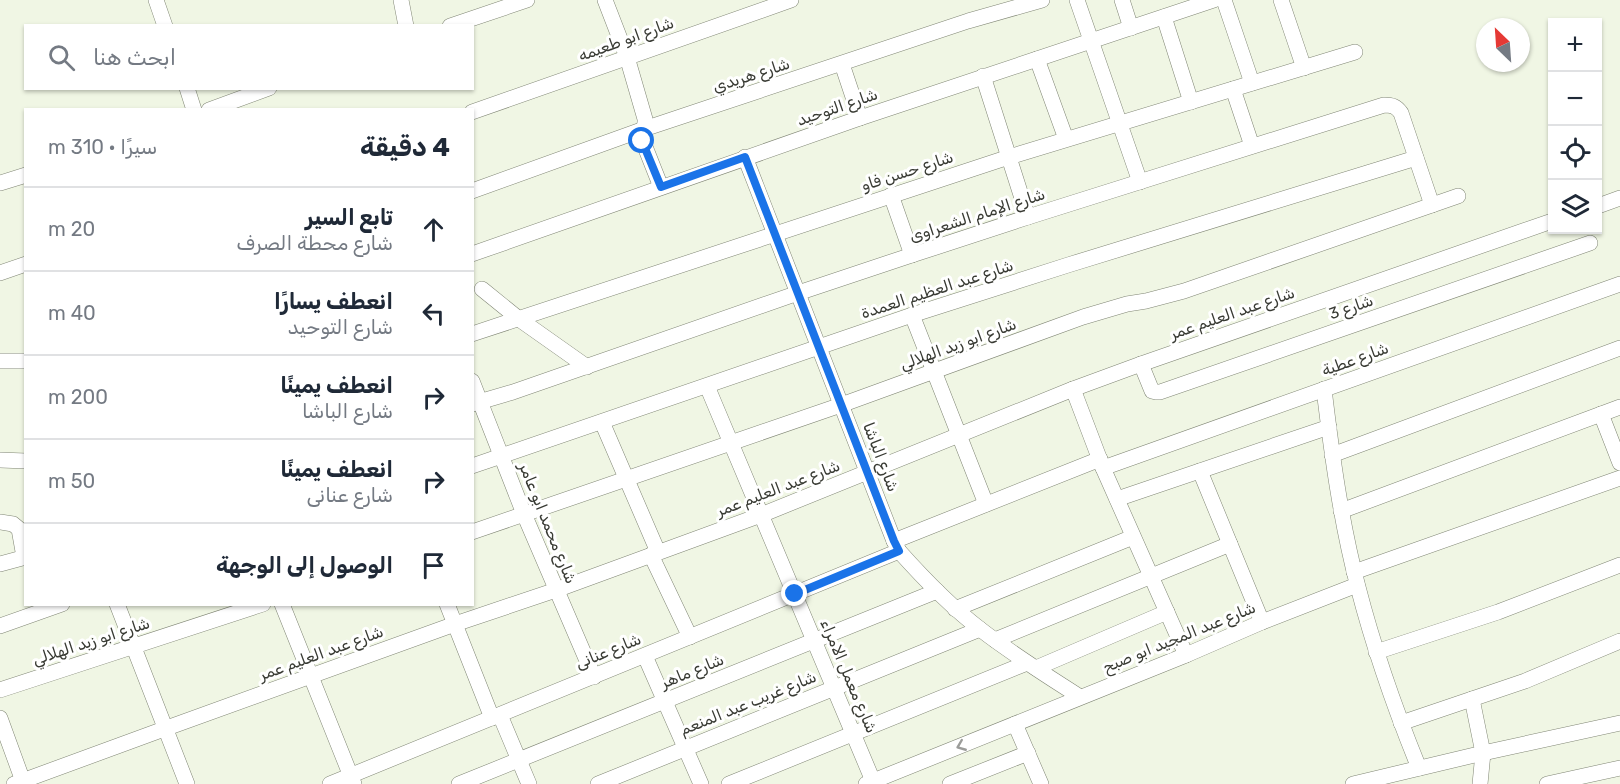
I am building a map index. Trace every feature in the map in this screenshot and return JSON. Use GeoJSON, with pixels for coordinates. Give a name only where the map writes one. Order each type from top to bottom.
{"type":"FeatureCollection","features":[{"type":"Feature","properties":{"kind":"street"},"geometry":{"type":"LineString","coordinates":[[156,0],[164,24]]}},
{"type":"Feature","properties":{"kind":"street"},"geometry":{"type":"LineString","coordinates":[[401,0],[406,24]]}},
{"type":"Feature","properties":{"kind":"street"},"geometry":{"type":"LineString","coordinates":[[456,24],[527,0]]}},
{"type":"Feature","properties":{"kind":"street"},"geometry":{"type":"LineString","coordinates":[[605,0],[627,57],[645,119],[642,139],[661,187]]}},
{"type":"Feature","properties":{"kind":"street","name":"شارع ابو طعيمه"},"geometry":{"type":"LineString","coordinates":[[474,111],[791,0]]}},
{"type":"Feature","properties":{"kind":"street","name":"شارع هريدي"},"geometry":{"type":"LineString","coordinates":[[474,190],[644,129],[968,21],[1042,0]]}},
{"type":"Feature","properties":{"kind":"street"},"geometry":{"type":"LineString","coordinates":[[1077,0],[1140,182]]}},
{"type":"Feature","properties":{"kind":"street"},"geometry":{"type":"LineString","coordinates":[[1122,0],[1131,28]]}},
{"type":"Feature","properties":{"kind":"street","name":"شارع التوحيد"},"geometry":{"type":"LineString","coordinates":[[474,253],[745,157],[1164,17],[1180,5],[1214,0]]}},
{"type":"Feature","properties":{"kind":"street"},"geometry":{"type":"LineString","coordinates":[[1224,0],[1252,83]]}},
{"type":"Feature","properties":{"kind":"street"},"geometry":{"type":"LineString","coordinates":[[1281,0],[1304,68]]}},
{"type":"Feature","properties":{"kind":"street"},"geometry":{"type":"LineString","coordinates":[[1164,17],[1191,102]]}},
{"type":"Feature","properties":{"kind":"street","name":"شارع حسن فاو"},"geometry":{"type":"LineString","coordinates":[[474,333],[1008,157],[1356,52]]}},
{"type":"Feature","properties":{"kind":"street"},"geometry":{"type":"LineString","coordinates":[[1037,59],[1066,139]]}},
{"type":"Feature","properties":{"kind":"street"},"geometry":{"type":"LineString","coordinates":[[842,64],[860,118]]}},
{"type":"Feature","properties":{"kind":"street"},"geometry":{"type":"LineString","coordinates":[[983,76],[1028,217]]}},
{"type":"Feature","properties":{"kind":"street"},"geometry":{"type":"LineString","coordinates":[[1233,89],[1252,146]]}},
{"type":"Feature","properties":{"kind":"street"},"geometry":{"type":"LineString","coordinates":[[188,90],[193,108]]}},
{"type":"Feature","properties":{"kind":"street"},"geometry":{"type":"LineString","coordinates":[[214,108],[263,90]]}},
{"type":"Feature","properties":{"kind":"street","name":"شارع الإمام الشعراوى"},"geometry":{"type":"LineString","coordinates":[[476,403],[912,255],[1384,105],[1391,105],[1401,113],[1432,205]]}},
{"type":"Feature","properties":{"kind":"street","name":"شارع الباشا"},"geometry":{"type":"LineString","coordinates":[[745,157],[896,546],[955,609],[995,640],[1080,697]]}},
{"type":"Feature","properties":{"kind":"street","name":"شارع عبد العظيم العمدة"},"geometry":{"type":"LineString","coordinates":[[474,465],[912,315],[1416,158]]}},
{"type":"Feature","properties":{"kind":"street"},"geometry":{"type":"LineString","coordinates":[[0,183],[24,176]]}},
{"type":"Feature","properties":{"kind":"street"},"geometry":{"type":"LineString","coordinates":[[891,195],[912,255]]}},
{"type":"Feature","properties":{"kind":"street","name":"شارع ابو زيد الهلالي"},"geometry":{"type":"LineString","coordinates":[[474,531],[841,405],[1083,316],[1184,291],[1458,196]]}},
{"type":"Feature","properties":{"kind":"street"},"geometry":{"type":"LineString","coordinates":[[1602,205],[1620,198]]}},
{"type":"Feature","properties":{"kind":"street","name":"شارع عبد العليم عمر"},"geometry":{"type":"LineString","coordinates":[[20,783],[454,624],[556,590],[761,515],[1073,389],[1141,364],[1548,222]]}},
{"type":"Feature","properties":{"kind":"street","name":"شارع 3"},"geometry":{"type":"LineString","coordinates":[[1141,364],[1152,391],[1161,392],[1590,243]]}},
{"type":"Feature","properties":{"kind":"street"},"geometry":{"type":"LineString","coordinates":[[0,273],[24,265]]}},
{"type":"Feature","properties":{"kind":"street","name":"شارع عطية"},"geometry":{"type":"LineString","coordinates":[[1101,464],[1324,389],[1620,284]]}},
{"type":"Feature","properties":{"kind":"street"},"geometry":{"type":"LineString","coordinates":[[482,289],[587,367]]}},
{"type":"Feature","properties":{"kind":"street"},"geometry":{"type":"LineString","coordinates":[[912,315],[987,504]]}},
{"type":"Feature","properties":{"kind":"street"},"geometry":{"type":"LineString","coordinates":[[1332,455],[1620,348]]}},
{"type":"Feature","properties":{"kind":"street"},"geometry":{"type":"LineString","coordinates":[[0,362],[24,361]]}},
{"type":"Feature","properties":{"kind":"street","name":"شارع معمل الامراء"},"geometry":{"type":"LineString","coordinates":[[707,386],[854,734],[869,782]]}},
{"type":"Feature","properties":{"kind":"street"},"geometry":{"type":"LineString","coordinates":[[1073,389],[1101,464],[1186,655]]}},
{"type":"Feature","properties":{"kind":"street"},"geometry":{"type":"LineString","coordinates":[[1324,389],[1341,511],[1356,579],[1376,652],[1419,768]]}},
{"type":"Feature","properties":{"kind":"street","name":"شارع محمد ابو عامر"},"geometry":{"type":"LineString","coordinates":[[476,403],[502,456],[524,514],[594,677]]}},
{"type":"Feature","properties":{"kind":"street"},"geometry":{"type":"LineString","coordinates":[[1341,511],[1620,406]]}},
{"type":"Feature","properties":{"kind":"street"},"geometry":{"type":"LineString","coordinates":[[1600,414],[1620,462]]}},
{"type":"Feature","properties":{"kind":"street"},"geometry":{"type":"LineString","coordinates":[[602,422],[690,637]]}},
{"type":"Feature","properties":{"kind":"street"},"geometry":{"type":"LineString","coordinates":[[1117,499],[1329,427]]}},
{"type":"Feature","properties":{"kind":"street"},"geometry":{"type":"LineString","coordinates":[[0,460],[24,461]]}},
{"type":"Feature","properties":{"kind":"street","name":"شارع عنانى"},"geometry":{"type":"LineString","coordinates":[[330,784],[352,780],[496,717],[795,594],[987,504],[1101,464]]}},
{"type":"Feature","properties":{"kind":"street"},"geometry":{"type":"LineString","coordinates":[[1200,471],[1262,622]]}},
{"type":"Feature","properties":{"kind":"street","name":"شارع عبد المجيد ابو صبح"},"geometry":{"type":"LineString","coordinates":[[869,782],[1186,655],[1356,579],[1620,478]]}},
{"type":"Feature","properties":{"kind":"street"},"geometry":{"type":"LineString","coordinates":[[0,522],[13,524],[19,530],[24,552]]}},
{"type":"Feature","properties":{"kind":"street"},"geometry":{"type":"LineString","coordinates":[[955,609],[1133,537]]}},
{"type":"Feature","properties":{"kind":"street"},"geometry":{"type":"LineString","coordinates":[[995,640],[1230,544]]}},
{"type":"Feature","properties":{"kind":"street"},"geometry":{"type":"LineString","coordinates":[[0,564],[24,557]]}},
{"type":"Feature","properties":{"kind":"street"},"geometry":{"type":"LineString","coordinates":[[1376,652],[1498,612],[1620,565]]}},
{"type":"Feature","properties":{"kind":"street","name":"شارع ماهر"},"geometry":{"type":"LineString","coordinates":[[459,784],[937,591]]}},
{"type":"Feature","properties":{"kind":"street"},"geometry":{"type":"LineString","coordinates":[[0,626],[56,606]]}},
{"type":"Feature","properties":{"kind":"street"},"geometry":{"type":"LineString","coordinates":[[118,606],[187,784]]}},
{"type":"Feature","properties":{"kind":"street","name":"شارع ابو زيد الهلالي"},"geometry":{"type":"LineString","coordinates":[[0,690],[257,606]]}},
{"type":"Feature","properties":{"kind":"street"},"geometry":{"type":"LineString","coordinates":[[283,606],[352,780]]}},
{"type":"Feature","properties":{"kind":"street"},"geometry":{"type":"LineString","coordinates":[[448,606],[496,717],[529,784]]}},
{"type":"Feature","properties":{"kind":"street"},"geometry":{"type":"LineString","coordinates":[[729,784],[1167,612]]}},
{"type":"Feature","properties":{"kind":"street","name":"شارع غريب عبد المنعم"},"geometry":{"type":"LineString","coordinates":[[598,784],[980,629]]}},
{"type":"Feature","properties":{"kind":"street"},"geometry":{"type":"LineString","coordinates":[[1401,723],[1525,681],[1620,641]]}},
{"type":"Feature","properties":{"kind":"street"},"geometry":{"type":"LineString","coordinates":[[645,656],[701,784]]}},
{"type":"Feature","properties":{"kind":"street"},"geometry":{"type":"LineString","coordinates":[[1472,699],[1483,753],[1480,784]]}},
{"type":"Feature","properties":{"kind":"street"},"geometry":{"type":"LineString","coordinates":[[0,718],[20,783]]}},
{"type":"Feature","properties":{"kind":"street"},"geometry":{"type":"LineString","coordinates":[[1355,784],[1620,723]]}},
{"type":"Feature","properties":{"kind":"street"},"geometry":{"type":"LineString","coordinates":[[1015,724],[1041,784]]}},
{"type":"Feature","properties":{"kind":"street"},"geometry":{"type":"LineString","coordinates":[[950,784],[1028,753]]}},
{"type":"Feature","properties":{"kind":"street"},"geometry":{"type":"LineString","coordinates":[[1547,784],[1620,768]]}},
{"type":"Feature","properties":{"kind":"route"},"geometry":{"type":"LineString","coordinates":[[642,141],[661,187],[745,157],[899,551],[795,594]]}}]}
